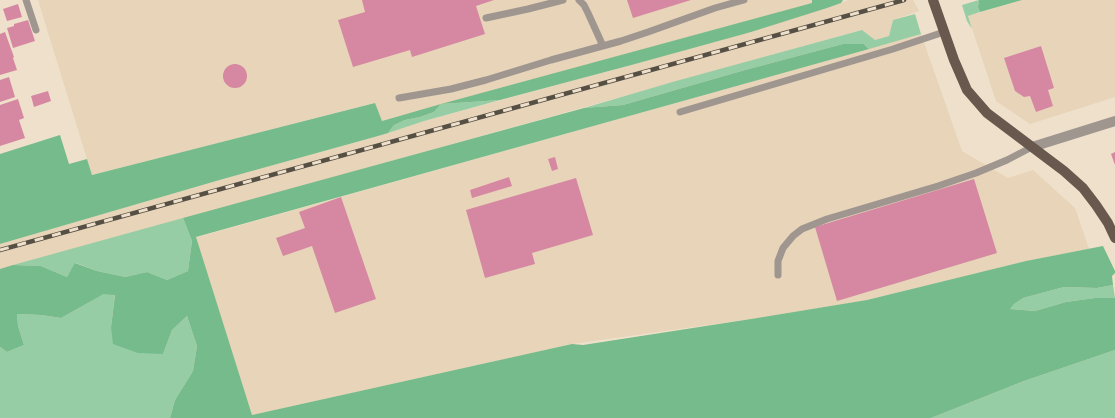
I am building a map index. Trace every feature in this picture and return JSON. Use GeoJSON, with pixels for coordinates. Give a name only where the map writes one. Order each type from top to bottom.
{"type":"FeatureCollection","features":[{"type":"Feature","properties":{"kind":"main road"},"geometry":{"type":"LineString","coordinates":[[933,0],[954,60],[967,90],[987,113],[1032,146],[1083,188],[1108,223],[1115,238]]}},
{"type":"Feature","properties":{"kind":"street"},"geometry":{"type":"LineString","coordinates":[[1032,146],[1115,121]]}},
{"type":"Feature","properties":{"kind":"lane"},"geometry":{"type":"LineString","coordinates":[[26,0],[36,30]]}},
{"type":"Feature","properties":{"kind":"lane"},"geometry":{"type":"LineString","coordinates":[[486,18],[563,0]]}},
{"type":"Feature","properties":{"kind":"lane"},"geometry":{"type":"LineString","coordinates":[[579,0],[584,5],[603,46]]}},
{"type":"Feature","properties":{"kind":"lane"},"geometry":{"type":"LineString","coordinates":[[399,98],[465,86],[603,46],[648,32],[715,8],[744,0]]}},
{"type":"Feature","properties":{"kind":"lane"},"geometry":{"type":"LineString","coordinates":[[680,112],[878,54],[944,32]]}},
{"type":"Feature","properties":{"kind":"lane"},"geometry":{"type":"LineString","coordinates":[[778,275],[778,261],[783,248],[793,236],[802,229],[827,219],[938,186],[976,173],[1007,160],[1032,146]]}},
{"type":"Feature","properties":{"kind":"shaded area"},"geometry":{"type":"Polygon","coordinates":[[[38,0],[812,0],[813,3],[381,121],[374,103],[92,175],[38,0]]]}},
{"type":"Feature","properties":{"kind":"shaded area"},"geometry":{"type":"Polygon","coordinates":[[[849,0],[913,0],[919,11],[893,20],[889,36],[875,40],[861,30],[0,270],[0,244],[223,179],[378,136],[424,121],[635,64],[827,8],[849,0]]]}},
{"type":"Feature","properties":{"kind":"shaded area"},"geometry":{"type":"Polygon","coordinates":[[[1022,0],[1115,0],[1115,97],[1030,124],[996,101],[968,16],[1022,0]]]}},
{"type":"Feature","properties":{"kind":"shaded area"},"geometry":{"type":"Polygon","coordinates":[[[921,34],[962,151],[1008,178],[1033,170],[1075,208],[1089,249],[1026,261],[867,300],[751,319],[572,344],[252,415],[195,238],[921,34]]]}},
{"type":"Feature","properties":{"kind":"green space"},"geometry":{"type":"Polygon","coordinates":[[[812,0],[843,0],[841,3],[827,8],[751,32],[500,100],[441,104],[812,3],[812,0]]]}},
{"type":"Feature","properties":{"kind":"green space"},"geometry":{"type":"Polygon","coordinates":[[[979,0],[978,7],[980,12],[968,16],[972,29],[967,21],[962,5],[979,0]]]}},
{"type":"Feature","properties":{"kind":"green space"},"geometry":{"type":"Polygon","coordinates":[[[979,0],[1022,0],[980,12],[978,7],[979,0]]]}},
{"type":"Feature","properties":{"kind":"green space"},"geometry":{"type":"Polygon","coordinates":[[[915,14],[921,34],[869,49],[864,44],[843,44],[623,105],[584,108],[862,30],[875,40],[889,36],[893,20],[915,14]]]}},
{"type":"Feature","properties":{"kind":"green space"},"geometry":{"type":"Polygon","coordinates":[[[843,44],[864,44],[869,49],[196,237],[252,415],[572,344],[583,345],[867,300],[1026,261],[1103,246],[1115,271],[1112,276],[1113,285],[1097,288],[1064,287],[1023,298],[1014,304],[1010,309],[1035,311],[1066,302],[1095,298],[1115,298],[1115,350],[1024,381],[931,418],[170,418],[175,400],[193,371],[197,346],[187,316],[172,330],[163,354],[138,353],[113,344],[111,327],[115,295],[104,294],[61,318],[17,314],[18,326],[24,345],[7,352],[0,347],[0,269],[13,265],[41,266],[67,277],[75,263],[97,271],[125,277],[147,272],[167,280],[188,271],[192,241],[183,218],[584,108],[623,105],[843,44]]]}},
{"type":"Feature","properties":{"kind":"green space"},"geometry":{"type":"Polygon","coordinates":[[[500,100],[424,121],[388,133],[394,125],[405,120],[434,112],[441,104],[500,100]]]}},
{"type":"Feature","properties":{"kind":"green space"},"geometry":{"type":"Polygon","coordinates":[[[375,103],[382,121],[441,104],[434,112],[405,120],[394,125],[388,133],[0,244],[0,154],[60,135],[69,164],[87,159],[92,175],[375,103]]]}},
{"type":"Feature","properties":{"kind":"green space"},"geometry":{"type":"Polygon","coordinates":[[[183,218],[192,241],[188,271],[167,280],[147,272],[125,277],[97,271],[76,263],[67,277],[41,266],[13,265],[183,218]]]}},
{"type":"Feature","properties":{"kind":"green space"},"geometry":{"type":"Polygon","coordinates":[[[1113,285],[1115,298],[1095,298],[1066,302],[1035,311],[1010,309],[1014,304],[1023,298],[1064,287],[1097,288],[1113,285]]]}},
{"type":"Feature","properties":{"kind":"green space"},"geometry":{"type":"Polygon","coordinates":[[[104,294],[115,294],[111,327],[163,354],[172,330],[187,316],[197,346],[193,371],[175,400],[170,418],[0,418],[0,347],[7,352],[24,345],[18,326],[17,314],[61,318],[104,294]]]}},
{"type":"Feature","properties":{"kind":"green space"},"geometry":{"type":"Polygon","coordinates":[[[1115,350],[1115,418],[931,418],[1024,381],[1115,350]]]}},
{"type":"Feature","properties":{"kind":"building"},"geometry":{"type":"Polygon","coordinates":[[[362,0],[494,0],[476,6],[485,34],[412,57],[410,50],[353,67],[338,20],[365,12],[362,0]]]}},
{"type":"Feature","properties":{"kind":"building"},"geometry":{"type":"Polygon","coordinates":[[[627,0],[691,0],[633,18],[627,0]]]}},
{"type":"Feature","properties":{"kind":"building"},"geometry":{"type":"Polygon","coordinates":[[[18,4],[22,17],[7,21],[3,9],[18,4]]]}},
{"type":"Feature","properties":{"kind":"building"},"geometry":{"type":"Polygon","coordinates":[[[28,20],[35,41],[13,48],[7,28],[14,26],[14,24],[28,20]]]}},
{"type":"Feature","properties":{"kind":"building"},"geometry":{"type":"Polygon","coordinates":[[[5,32],[17,70],[0,75],[0,34],[5,32]]]}},
{"type":"Feature","properties":{"kind":"building"},"geometry":{"type":"Polygon","coordinates":[[[1041,46],[1054,88],[1048,90],[1053,106],[1036,112],[1030,96],[1024,97],[1015,91],[1004,58],[1041,46]]]}},
{"type":"Feature","properties":{"kind":"building"},"geometry":{"type":"Polygon","coordinates":[[[235,64],[244,67],[247,76],[244,85],[235,88],[226,85],[223,76],[226,67],[235,64]]]}},
{"type":"Feature","properties":{"kind":"building"},"geometry":{"type":"Polygon","coordinates":[[[9,77],[15,97],[0,102],[0,80],[9,77]]]}},
{"type":"Feature","properties":{"kind":"building"},"geometry":{"type":"Polygon","coordinates":[[[48,91],[51,101],[34,107],[31,96],[48,91]]]}},
{"type":"Feature","properties":{"kind":"building"},"geometry":{"type":"Polygon","coordinates":[[[18,99],[24,118],[19,120],[25,138],[0,146],[0,105],[18,99]]]}},
{"type":"Feature","properties":{"kind":"building"},"geometry":{"type":"Polygon","coordinates":[[[1115,152],[1115,165],[1111,154],[1115,152]]]}},
{"type":"Feature","properties":{"kind":"building"},"geometry":{"type":"Polygon","coordinates":[[[555,157],[558,169],[552,171],[548,159],[555,157]]]}},
{"type":"Feature","properties":{"kind":"building"},"geometry":{"type":"Polygon","coordinates":[[[509,177],[512,186],[472,198],[470,190],[509,177]]]}},
{"type":"Feature","properties":{"kind":"building"},"geometry":{"type":"Polygon","coordinates":[[[576,178],[593,235],[532,253],[535,264],[485,278],[466,210],[576,178]]]}},
{"type":"Feature","properties":{"kind":"building"},"geometry":{"type":"Polygon","coordinates":[[[974,179],[997,253],[837,301],[815,227],[974,179]]]}},
{"type":"Feature","properties":{"kind":"building"},"geometry":{"type":"Polygon","coordinates":[[[341,197],[376,299],[335,313],[312,246],[283,256],[276,238],[305,228],[299,212],[341,197]]]}},
{"type":"Feature","properties":{"kind":"railway"},"geometry":{"type":"LineString","coordinates":[[0,250],[904,0]]}}]}
